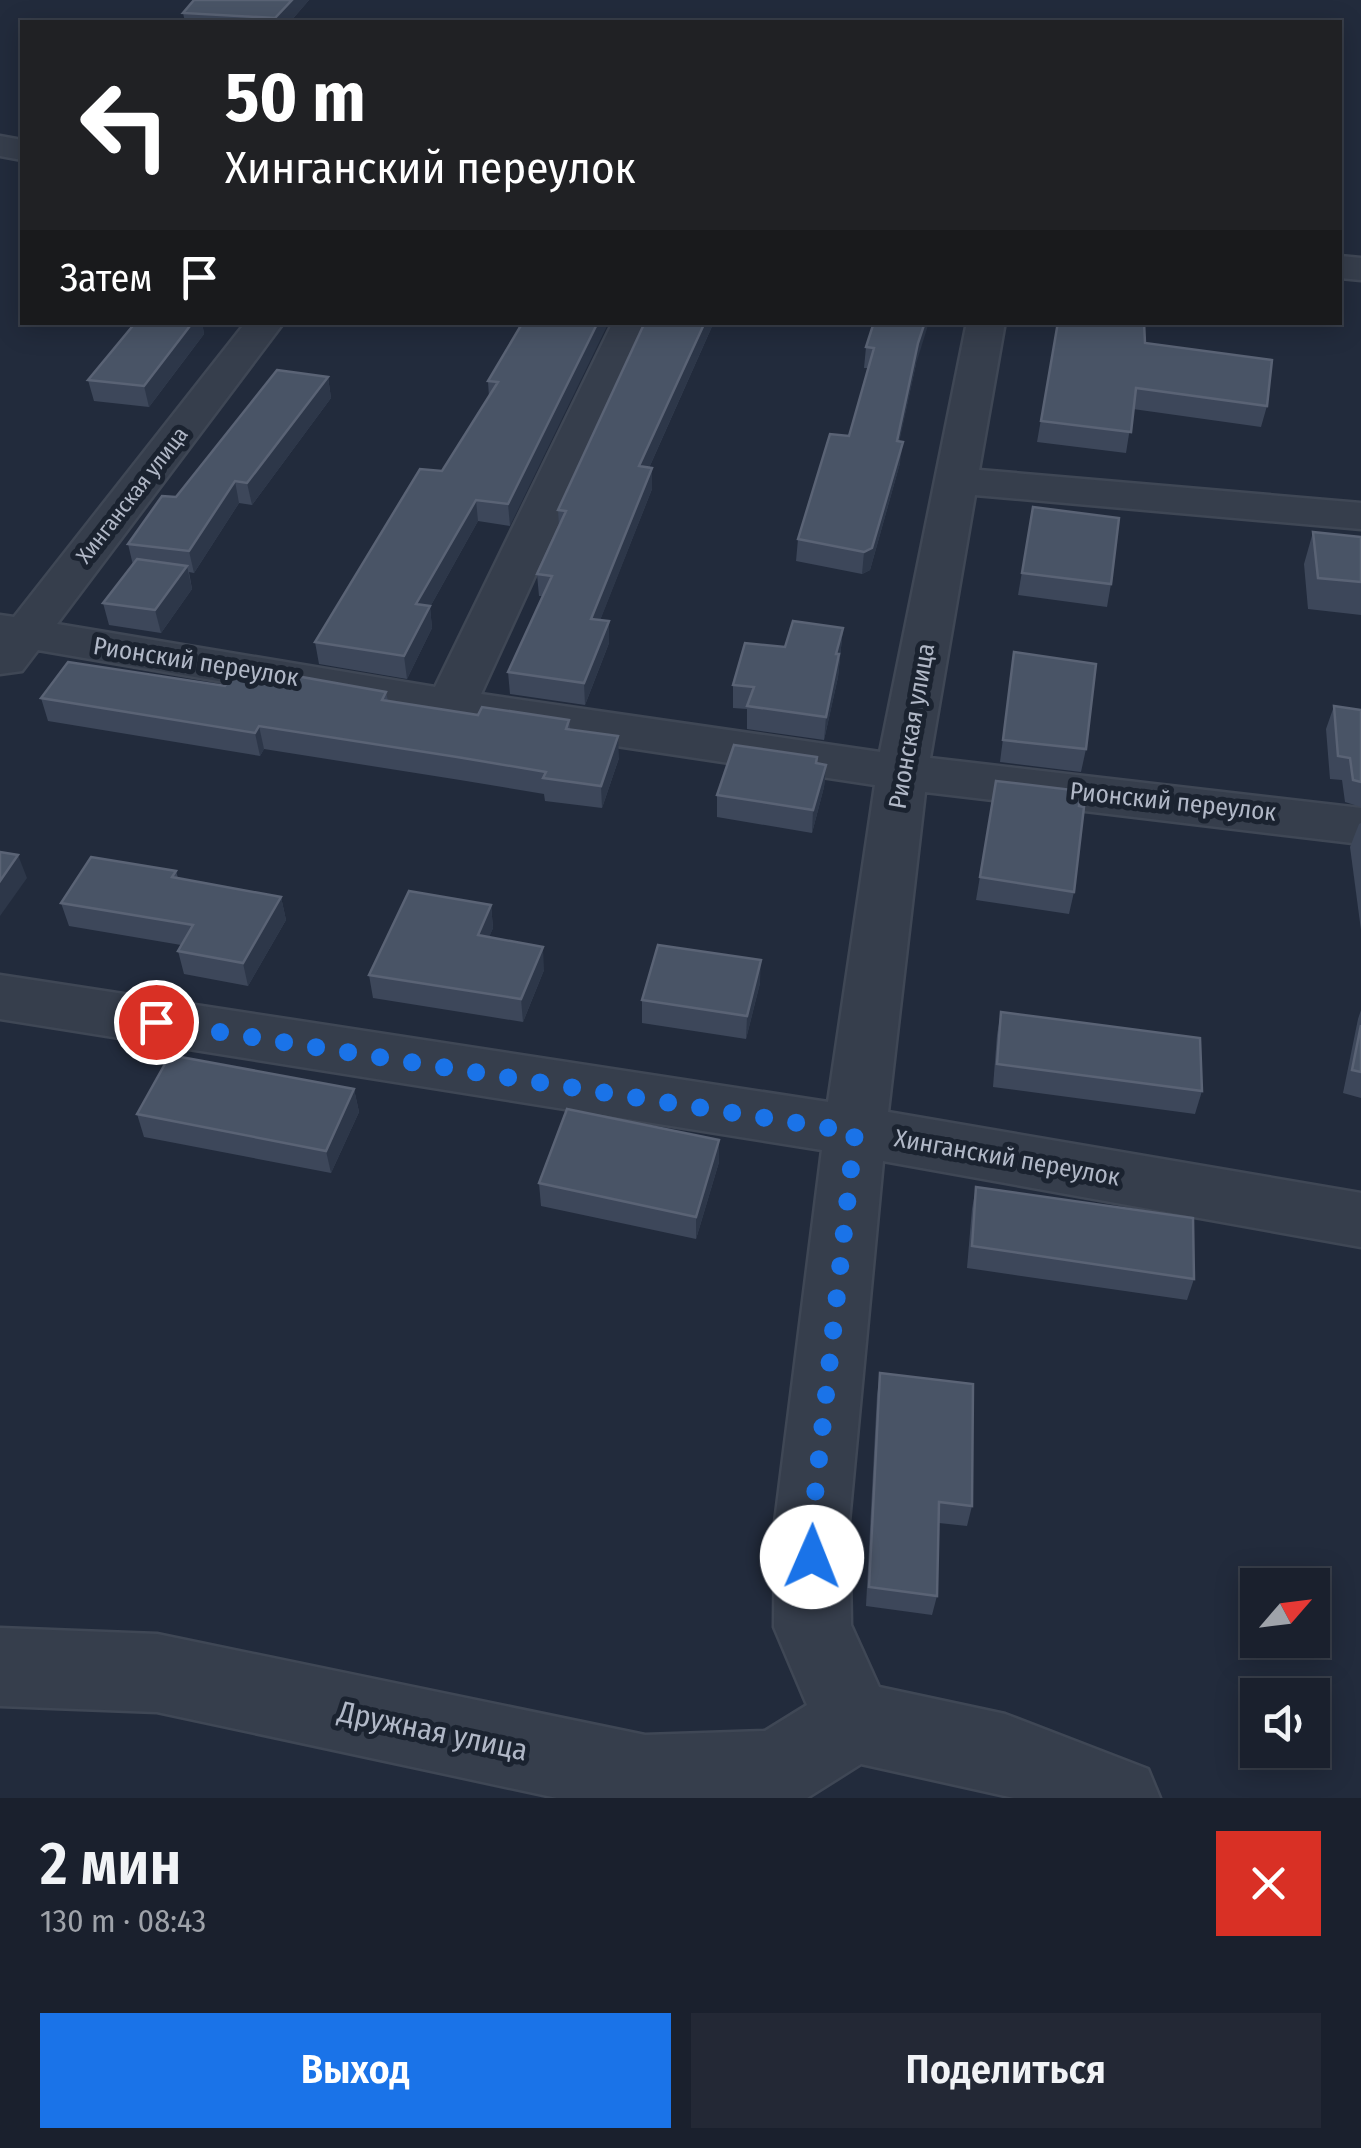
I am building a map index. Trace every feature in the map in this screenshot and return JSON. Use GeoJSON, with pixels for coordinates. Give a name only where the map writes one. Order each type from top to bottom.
{"type":"FeatureCollection","features":[{"type":"Feature","properties":{"kind":"street","name":"Хинганская улица"},"geometry":{"type":"LineString","coordinates":[[8,644],[264,325]]}},
{"type":"Feature","properties":{"kind":"street"},"geometry":{"type":"LineString","coordinates":[[450,705],[631,325]]}},
{"type":"Feature","properties":{"kind":"street","name":"Рионская улица"},"geometry":{"type":"LineString","coordinates":[[855,1132],[902,772],[985,325]]}},
{"type":"Feature","properties":{"kind":"street"},"geometry":{"type":"LineString","coordinates":[[955,482],[1361,516]]}},
{"type":"Feature","properties":{"kind":"street","name":"Рионский переулок"},"geometry":{"type":"LineString","coordinates":[[8,644],[902,772],[1361,826]]}},
{"type":"Feature","properties":{"kind":"street","name":"Хинганский переулок"},"geometry":{"type":"LineString","coordinates":[[0,998],[855,1132],[1361,1220]]}},
{"type":"Feature","properties":{"kind":"street"},"geometry":{"type":"LineString","coordinates":[[855,1132],[812,1522],[813,1627],[854,1722],[1005,1754],[1119,1798]]}},
{"type":"Feature","properties":{"kind":"street","name":"Дружная улица"},"geometry":{"type":"LineString","coordinates":[[0,1667],[156,1673],[645,1776],[775,1771],[854,1722]]}},
{"type":"Feature","properties":{"kind":"building"},"geometry":{"type":"Polygon","coordinates":[[[194,0],[292,0],[275,18],[183,13],[194,0]]]}},
{"type":"Feature","properties":{"kind":"building"},"geometry":{"type":"Polygon","coordinates":[[[134,325],[191,325],[144,386],[88,380],[134,325]]]}},
{"type":"Feature","properties":{"kind":"building"},"geometry":{"type":"Polygon","coordinates":[[[521,325],[597,325],[508,504],[476,500],[416,604],[430,606],[404,656],[315,642],[420,469],[442,471],[498,382],[488,381],[521,325]]]}},
{"type":"Feature","properties":{"kind":"building"},"geometry":{"type":"Polygon","coordinates":[[[644,325],[704,325],[639,466],[652,468],[591,619],[609,621],[584,683],[508,672],[552,576],[537,574],[566,511],[558,510],[644,325]]]}},
{"type":"Feature","properties":{"kind":"building"},"geometry":{"type":"Polygon","coordinates":[[[873,325],[924,325],[897,441],[903,442],[872,548],[864,552],[798,539],[830,434],[849,436],[874,348],[866,347],[873,325]]]}},
{"type":"Feature","properties":{"kind":"building"},"geometry":{"type":"Polygon","coordinates":[[[1057,325],[1144,325],[1145,343],[1272,360],[1267,406],[1136,388],[1131,432],[1041,421],[1057,325]]]}},
{"type":"Feature","properties":{"kind":"building"},"geometry":{"type":"Polygon","coordinates":[[[277,370],[328,377],[247,483],[235,481],[189,551],[128,544],[162,496],[176,497],[277,370]]]}},
{"type":"Feature","properties":{"kind":"building"},"geometry":{"type":"Polygon","coordinates":[[[1033,507],[1119,518],[1111,584],[1022,573],[1033,507]]]}},
{"type":"Feature","properties":{"kind":"building"},"geometry":{"type":"Polygon","coordinates":[[[1313,532],[1361,537],[1361,582],[1318,578],[1313,532]]]}},
{"type":"Feature","properties":{"kind":"building"},"geometry":{"type":"Polygon","coordinates":[[[137,559],[187,566],[155,610],[103,603],[137,559]]]}},
{"type":"Feature","properties":{"kind":"building"},"geometry":{"type":"Polygon","coordinates":[[[793,621],[843,628],[826,717],[747,706],[754,687],[733,685],[745,643],[785,647],[793,621]]]}},
{"type":"Feature","properties":{"kind":"building"},"geometry":{"type":"Polygon","coordinates":[[[1014,652],[1096,664],[1086,749],[1003,740],[1014,652]]]}},
{"type":"Feature","properties":{"kind":"building"},"geometry":{"type":"Polygon","coordinates":[[[68,662],[225,686],[232,675],[292,684],[296,676],[386,692],[382,700],[478,715],[482,707],[569,720],[566,729],[618,736],[601,786],[543,778],[546,772],[457,757],[259,726],[255,733],[41,698],[68,662]]]}},
{"type":"Feature","properties":{"kind":"building"},"geometry":{"type":"Polygon","coordinates":[[[1334,706],[1361,710],[1361,782],[1353,780],[1350,758],[1338,756],[1334,706]]]}},
{"type":"Feature","properties":{"kind":"building"},"geometry":{"type":"Polygon","coordinates":[[[734,745],[817,757],[816,763],[826,765],[813,810],[717,795],[734,745]]]}},
{"type":"Feature","properties":{"kind":"building"},"geometry":{"type":"Polygon","coordinates":[[[996,781],[1081,791],[1079,806],[1084,807],[1074,892],[980,877],[996,781]]]}},
{"type":"Feature","properties":{"kind":"building"},"geometry":{"type":"Polygon","coordinates":[[[0,852],[18,855],[0,881],[0,852]]]}},
{"type":"Feature","properties":{"kind":"building"},"geometry":{"type":"Polygon","coordinates":[[[91,857],[176,871],[172,877],[281,897],[243,963],[178,951],[193,925],[61,903],[91,857]]]}},
{"type":"Feature","properties":{"kind":"building"},"geometry":{"type":"Polygon","coordinates":[[[409,891],[491,905],[478,935],[543,947],[521,999],[369,975],[409,891]]]}},
{"type":"Feature","properties":{"kind":"building"},"geometry":{"type":"Polygon","coordinates":[[[658,945],[761,960],[747,1016],[642,1000],[658,945]]]}},
{"type":"Feature","properties":{"kind":"building"},"geometry":{"type":"Polygon","coordinates":[[[1001,1012],[1200,1038],[1202,1091],[997,1064],[1001,1012]]]}},
{"type":"Feature","properties":{"kind":"building"},"geometry":{"type":"Polygon","coordinates":[[[1361,1025],[1361,1072],[1352,1070],[1361,1025]]]}},
{"type":"Feature","properties":{"kind":"building"},"geometry":{"type":"Polygon","coordinates":[[[170,1055],[354,1089],[326,1151],[137,1114],[170,1055]]]}},
{"type":"Feature","properties":{"kind":"building"},"geometry":{"type":"Polygon","coordinates":[[[567,1109],[719,1140],[696,1217],[539,1183],[567,1109]]]}},
{"type":"Feature","properties":{"kind":"building"},"geometry":{"type":"Polygon","coordinates":[[[976,1187],[1193,1218],[1194,1279],[972,1246],[976,1187]]]}},
{"type":"Feature","properties":{"kind":"building"},"geometry":{"type":"Polygon","coordinates":[[[880,1373],[973,1384],[972,1506],[939,1502],[937,1596],[869,1587],[880,1373]]]}},
{"type":"Feature","properties":{"kind":"route"},"geometry":{"type":"LineString","coordinates":[[156,1022],[855,1132],[812,1522],[812,1557]]}}]}
